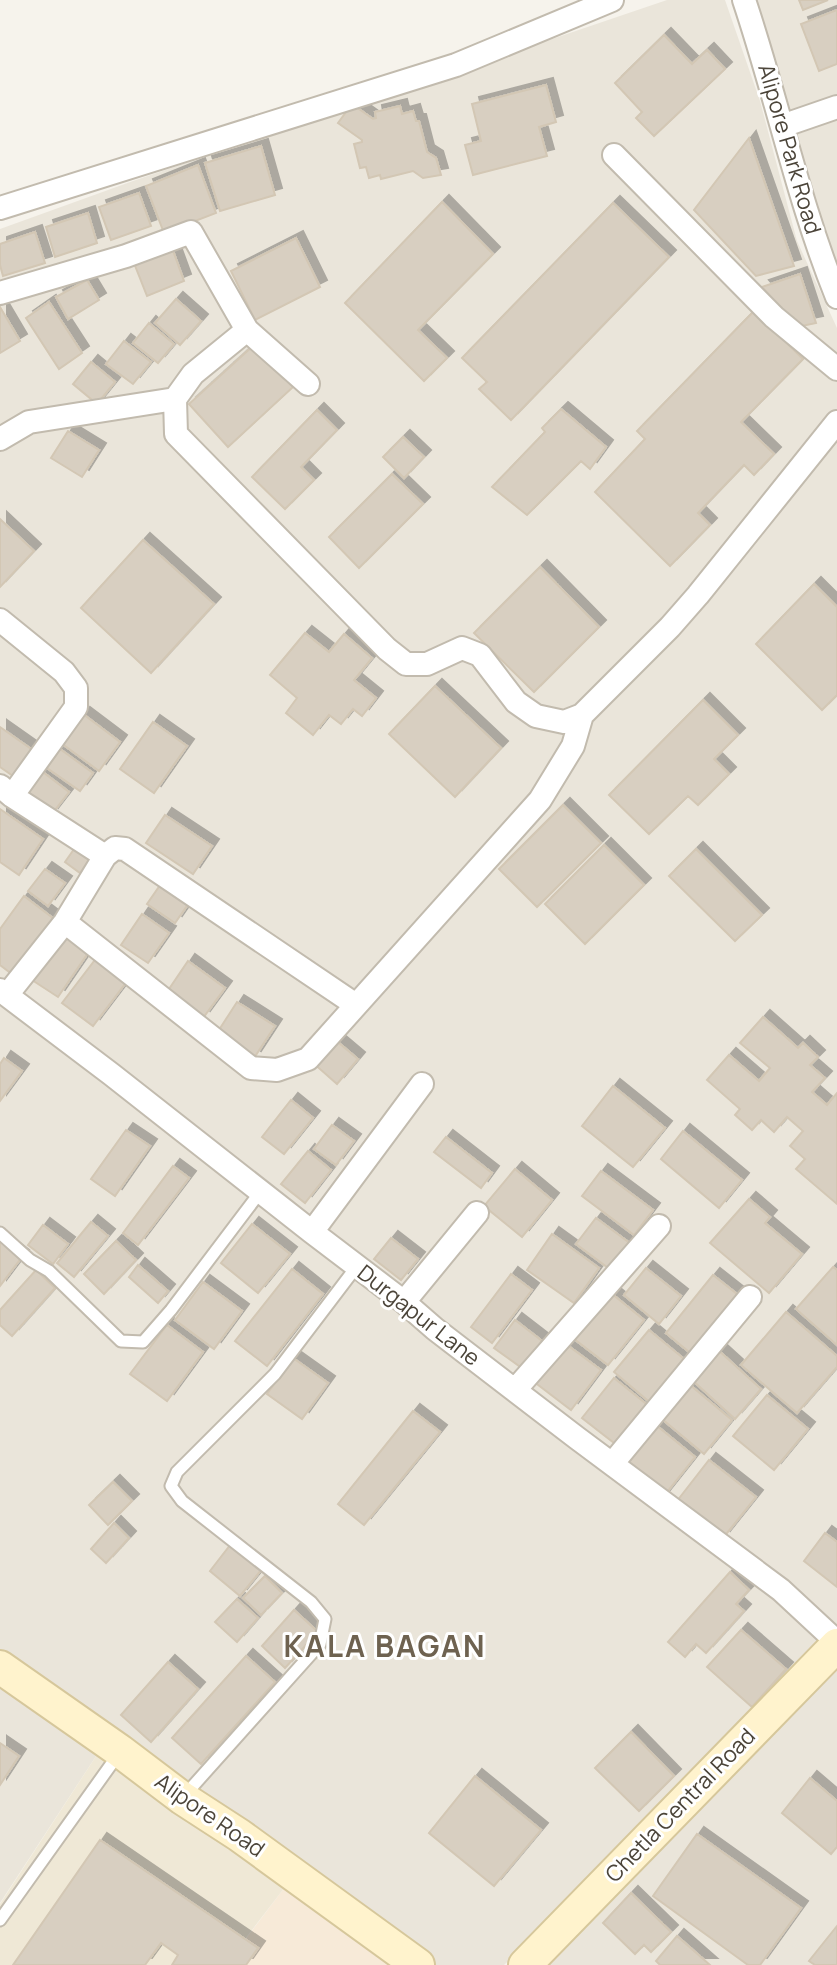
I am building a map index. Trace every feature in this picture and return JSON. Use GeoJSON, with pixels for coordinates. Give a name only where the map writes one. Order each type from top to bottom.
{"type":"FeatureCollection","features":[{"type":"Feature","properties":{"kind":"main road","name":"Chetla Central Road"},"geometry":{"type":"LineString","coordinates":[[525,1965],[837,1644]]}},
{"type":"Feature","properties":{"kind":"main road","name":"Alipore Road"},"geometry":{"type":"LineString","coordinates":[[0,1667],[418,1965]]}},
{"type":"Feature","properties":{"kind":"street"},"geometry":{"type":"LineString","coordinates":[[0,208],[456,65],[612,0]]}},
{"type":"Feature","properties":{"kind":"street","name":"Alipore Park Road"},"geometry":{"type":"LineString","coordinates":[[744,0],[821,258],[837,297]]}},
{"type":"Feature","properties":{"kind":"street"},"geometry":{"type":"LineString","coordinates":[[782,126],[837,107]]}},
{"type":"Feature","properties":{"kind":"street"},"geometry":{"type":"LineString","coordinates":[[614,155],[774,317],[837,369]]}},
{"type":"Feature","properties":{"kind":"street"},"geometry":{"type":"LineString","coordinates":[[0,293],[126,256],[191,232],[247,330],[308,384]]}},
{"type":"Feature","properties":{"kind":"street"},"geometry":{"type":"LineString","coordinates":[[247,330],[193,374],[175,399],[176,434],[387,649],[406,664],[427,664],[462,648],[480,655],[516,702],[536,716],[564,722],[582,715],[670,627],[837,422]]}},
{"type":"Feature","properties":{"kind":"street"},"geometry":{"type":"LineString","coordinates":[[0,439],[29,422],[175,399]]}},
{"type":"Feature","properties":{"kind":"street"},"geometry":{"type":"LineString","coordinates":[[0,620],[64,672],[76,688],[76,707],[6,791],[105,856]]}},
{"type":"Feature","properties":{"kind":"street"},"geometry":{"type":"LineString","coordinates":[[65,922],[251,1068],[277,1070],[308,1059],[540,800],[573,746],[582,715]]}},
{"type":"Feature","properties":{"kind":"street"},"geometry":{"type":"LineString","coordinates":[[3,993],[65,922],[105,856],[115,848],[125,849],[356,1005]]}},
{"type":"Feature","properties":{"kind":"street","name":"Durgapur Lane"},"geometry":{"type":"LineString","coordinates":[[3,993],[435,1329],[781,1590],[837,1644]]}},
{"type":"Feature","properties":{"kind":"street"},"geometry":{"type":"LineString","coordinates":[[312,1232],[422,1084]]}},
{"type":"Feature","properties":{"kind":"street"},"geometry":{"type":"LineString","coordinates":[[404,1302],[477,1213]]}},
{"type":"Feature","properties":{"kind":"street"},"geometry":{"type":"LineString","coordinates":[[515,1390],[659,1226]]}},
{"type":"Feature","properties":{"kind":"street"},"geometry":{"type":"LineString","coordinates":[[612,1464],[750,1297]]}},
{"type":"Feature","properties":{"kind":"lane"},"geometry":{"type":"LineString","coordinates":[[0,1233],[30,1260],[49,1271],[121,1341],[143,1342],[261,1191]]}},
{"type":"Feature","properties":{"kind":"lane"},"geometry":{"type":"LineString","coordinates":[[182,1798],[320,1644],[325,1619],[311,1602],[182,1501],[171,1486],[177,1472],[275,1374],[357,1266]]}},
{"type":"Feature","properties":{"kind":"lane"},"geometry":{"type":"LineString","coordinates":[[0,1920],[120,1751]]}},
{"type":"Feature","properties":{"kind":"shaded area"},"geometry":{"type":"Polygon","coordinates":[[[667,0],[725,0],[760,101],[797,241],[837,328],[837,1631],[775,1700],[504,1965],[434,1965],[215,1804],[0,1652],[0,229],[667,0]]]}},
{"type":"Feature","properties":{"kind":"shaded area"},"geometry":{"type":"Polygon","coordinates":[[[744,0],[837,0],[837,275],[744,0]]]}},
{"type":"Feature","properties":{"kind":"shaded area"},"geometry":{"type":"Polygon","coordinates":[[[837,1660],[837,1965],[533,1965],[837,1660]]]}},
{"type":"Feature","properties":{"kind":"shaded area"},"geometry":{"type":"Polygon","coordinates":[[[0,1679],[100,1750],[0,1903],[0,1679]]]}},
{"type":"Feature","properties":{"kind":"shaded area"},"geometry":{"type":"Polygon","coordinates":[[[100,1750],[285,1887],[225,1965],[0,1965],[0,1904],[100,1750]]]}},
{"type":"Feature","properties":{"kind":"shaded area"},"geometry":{"type":"Polygon","coordinates":[[[285,1887],[398,1965],[226,1965],[285,1887]]]}},
{"type":"Feature","properties":{"kind":"building"},"geometry":{"type":"Polygon","coordinates":[[[799,0],[828,0],[803,10],[799,0]]]}},
{"type":"Feature","properties":{"kind":"building"},"geometry":{"type":"Polygon","coordinates":[[[837,10],[837,64],[819,71],[801,24],[837,10]]]}},
{"type":"Feature","properties":{"kind":"building"},"geometry":{"type":"Polygon","coordinates":[[[664,35],[692,64],[707,50],[725,69],[654,136],[636,118],[642,112],[615,83],[664,35]]]}},
{"type":"Feature","properties":{"kind":"building"},"geometry":{"type":"Polygon","coordinates":[[[546,85],[556,122],[539,127],[547,156],[473,175],[465,145],[481,141],[472,104],[546,85]]]}},
{"type":"Feature","properties":{"kind":"building"},"geometry":{"type":"Polygon","coordinates":[[[352,104],[373,119],[376,118],[375,112],[400,106],[402,114],[413,111],[416,121],[419,121],[427,152],[436,158],[441,175],[423,178],[413,171],[381,179],[380,175],[369,178],[366,167],[360,168],[354,144],[362,140],[338,123],[352,104]]]}},
{"type":"Feature","properties":{"kind":"building"},"geometry":{"type":"Polygon","coordinates":[[[749,138],[794,266],[756,276],[694,210],[749,138]]]}},
{"type":"Feature","properties":{"kind":"building"},"geometry":{"type":"Polygon","coordinates":[[[261,146],[275,195],[220,211],[205,163],[261,146]]]}},
{"type":"Feature","properties":{"kind":"building"},"geometry":{"type":"Polygon","coordinates":[[[198,165],[216,213],[164,233],[146,186],[198,165]]]}},
{"type":"Feature","properties":{"kind":"building"},"geometry":{"type":"Polygon","coordinates":[[[139,193],[151,226],[111,240],[99,207],[139,193]]]}},
{"type":"Feature","properties":{"kind":"building"},"geometry":{"type":"Polygon","coordinates":[[[442,202],[493,254],[418,330],[447,358],[424,381],[345,303],[442,202]]]}},
{"type":"Feature","properties":{"kind":"building"},"geometry":{"type":"Polygon","coordinates":[[[613,203],[669,257],[511,420],[479,389],[487,382],[462,358],[613,203]]]}},
{"type":"Feature","properties":{"kind":"building"},"geometry":{"type":"Polygon","coordinates":[[[88,213],[97,243],[55,257],[46,227],[88,213]]]}},
{"type":"Feature","properties":{"kind":"building"},"geometry":{"type":"Polygon","coordinates":[[[35,232],[45,263],[3,276],[0,244],[35,232]]]}},
{"type":"Feature","properties":{"kind":"building"},"geometry":{"type":"Polygon","coordinates":[[[296,238],[320,287],[255,320],[231,271],[296,238]]]}},
{"type":"Feature","properties":{"kind":"building"},"geometry":{"type":"Polygon","coordinates":[[[172,248],[184,281],[147,296],[134,263],[172,248]]]}},
{"type":"Feature","properties":{"kind":"building"},"geometry":{"type":"Polygon","coordinates":[[[800,274],[816,323],[797,327],[762,287],[800,274]]]}},
{"type":"Feature","properties":{"kind":"building"},"geometry":{"type":"Polygon","coordinates":[[[87,280],[99,300],[68,319],[56,297],[87,280]]]}},
{"type":"Feature","properties":{"kind":"building"},"geometry":{"type":"Polygon","coordinates":[[[176,299],[201,321],[180,345],[155,323],[176,299]]]}},
{"type":"Feature","properties":{"kind":"building"},"geometry":{"type":"Polygon","coordinates":[[[49,302],[82,353],[59,369],[26,318],[49,302]]]}},
{"type":"Feature","properties":{"kind":"building"},"geometry":{"type":"Polygon","coordinates":[[[0,307],[20,341],[0,353],[0,307]]]}},
{"type":"Feature","properties":{"kind":"building"},"geometry":{"type":"Polygon","coordinates":[[[754,311],[803,359],[741,422],[774,454],[754,475],[744,465],[698,513],[710,525],[670,566],[595,492],[645,439],[637,431],[754,311]]]}},
{"type":"Feature","properties":{"kind":"building"},"geometry":{"type":"Polygon","coordinates":[[[149,323],[174,344],[158,363],[133,343],[149,323]]]}},
{"type":"Feature","properties":{"kind":"building"},"geometry":{"type":"Polygon","coordinates":[[[124,341],[151,362],[133,384],[106,364],[124,341]]]}},
{"type":"Feature","properties":{"kind":"building"},"geometry":{"type":"Polygon","coordinates":[[[254,345],[293,387],[228,447],[189,404],[254,345]]]}},
{"type":"Feature","properties":{"kind":"building"},"geometry":{"type":"Polygon","coordinates":[[[91,362],[115,382],[97,404],[73,384],[91,362]]]}},
{"type":"Feature","properties":{"kind":"building"},"geometry":{"type":"Polygon","coordinates":[[[561,409],[606,447],[590,469],[581,461],[527,515],[492,487],[545,432],[542,428],[561,409]]]}},
{"type":"Feature","properties":{"kind":"building"},"geometry":{"type":"Polygon","coordinates":[[[317,410],[337,430],[301,467],[314,480],[285,509],[252,477],[317,410]]]}},
{"type":"Feature","properties":{"kind":"building"},"geometry":{"type":"Polygon","coordinates":[[[68,431],[99,450],[82,477],[51,458],[68,431]]]}},
{"type":"Feature","properties":{"kind":"building"},"geometry":{"type":"Polygon","coordinates":[[[403,437],[424,457],[404,478],[383,457],[403,437]]]}},
{"type":"Feature","properties":{"kind":"building"},"geometry":{"type":"Polygon","coordinates":[[[392,474],[423,504],[359,568],[329,537],[392,474]]]}},
{"type":"Feature","properties":{"kind":"building"},"geometry":{"type":"Polygon","coordinates":[[[0,519],[34,551],[0,587],[0,519]]]}},
{"type":"Feature","properties":{"kind":"building"},"geometry":{"type":"Polygon","coordinates":[[[143,540],[214,604],[151,673],[81,608],[143,540]]]}},
{"type":"Feature","properties":{"kind":"building"},"geometry":{"type":"Polygon","coordinates":[[[540,567],[599,627],[534,692],[474,633],[540,567]]]}},
{"type":"Feature","properties":{"kind":"building"},"geometry":{"type":"Polygon","coordinates":[[[814,584],[837,607],[837,695],[822,710],[756,644],[814,584]]]}},
{"type":"Feature","properties":{"kind":"building"},"geometry":{"type":"Polygon","coordinates":[[[305,633],[329,652],[344,634],[372,658],[354,680],[376,698],[362,716],[353,709],[341,724],[329,715],[313,735],[286,713],[297,698],[270,675],[305,633]]]}},
{"type":"Feature","properties":{"kind":"building"},"geometry":{"type":"Polygon","coordinates":[[[435,686],[501,748],[455,797],[389,734],[435,686]]]}},
{"type":"Feature","properties":{"kind":"building"},"geometry":{"type":"Polygon","coordinates":[[[703,700],[738,735],[714,759],[729,774],[698,805],[688,796],[649,834],[609,795],[703,700]]]}},
{"type":"Feature","properties":{"kind":"building"},"geometry":{"type":"Polygon","coordinates":[[[83,714],[120,742],[99,771],[61,743],[83,714]]]}},
{"type":"Feature","properties":{"kind":"building"},"geometry":{"type":"Polygon","coordinates":[[[153,722],[187,746],[154,793],[120,769],[153,722]]]}},
{"type":"Feature","properties":{"kind":"building"},"geometry":{"type":"Polygon","coordinates":[[[0,727],[34,751],[16,778],[0,767],[0,727]]]}},
{"type":"Feature","properties":{"kind":"building"},"geometry":{"type":"Polygon","coordinates":[[[60,749],[93,773],[80,791],[47,768],[60,749]]]}},
{"type":"Feature","properties":{"kind":"building"},"geometry":{"type":"Polygon","coordinates":[[[35,766],[69,792],[51,815],[18,790],[35,766]]]}},
{"type":"Feature","properties":{"kind":"building"},"geometry":{"type":"Polygon","coordinates":[[[563,805],[601,843],[537,907],[499,869],[563,805]]]}},
{"type":"Feature","properties":{"kind":"building"},"geometry":{"type":"Polygon","coordinates":[[[0,809],[43,839],[19,875],[0,862],[0,809]]]}},
{"type":"Feature","properties":{"kind":"building"},"geometry":{"type":"Polygon","coordinates":[[[165,815],[212,846],[193,874],[146,843],[165,815]]]}},
{"type":"Feature","properties":{"kind":"building"},"geometry":{"type":"Polygon","coordinates":[[[79,842],[95,852],[80,873],[65,862],[79,842]]]}},
{"type":"Feature","properties":{"kind":"building"},"geometry":{"type":"Polygon","coordinates":[[[604,845],[644,885],[585,944],[545,904],[604,845]]]}},
{"type":"Feature","properties":{"kind":"building"},"geometry":{"type":"Polygon","coordinates":[[[696,849],[762,915],[735,941],[669,876],[696,849]]]}},
{"type":"Feature","properties":{"kind":"building"},"geometry":{"type":"Polygon","coordinates":[[[45,869],[65,883],[48,906],[28,891],[45,869]]]}},
{"type":"Feature","properties":{"kind":"building"},"geometry":{"type":"Polygon","coordinates":[[[163,881],[191,900],[175,923],[147,904],[163,881]]]}},
{"type":"Feature","properties":{"kind":"building"},"geometry":{"type":"Polygon","coordinates":[[[24,896],[58,922],[17,978],[0,965],[0,929],[24,896]]]}},
{"type":"Feature","properties":{"kind":"building"},"geometry":{"type":"Polygon","coordinates":[[[142,914],[169,933],[148,963],[121,945],[142,914]]]}},
{"type":"Feature","properties":{"kind":"building"},"geometry":{"type":"Polygon","coordinates":[[[60,933],[88,953],[58,997],[29,978],[60,933]]]}},
{"type":"Feature","properties":{"kind":"building"},"geometry":{"type":"Polygon","coordinates":[[[98,956],[128,980],[93,1026],[62,1003],[98,956]]]}},
{"type":"Feature","properties":{"kind":"building"},"geometry":{"type":"Polygon","coordinates":[[[188,961],[225,988],[203,1018],[167,992],[188,961]]]}},
{"type":"Feature","properties":{"kind":"building"},"geometry":{"type":"Polygon","coordinates":[[[237,1002],[275,1026],[254,1058],[217,1033],[237,1002]]]}},
{"type":"Feature","properties":{"kind":"building"},"geometry":{"type":"Polygon","coordinates":[[[763,1017],[798,1048],[803,1043],[818,1057],[810,1065],[825,1078],[812,1092],[827,1105],[837,1093],[837,1204],[796,1169],[805,1159],[790,1146],[803,1131],[787,1117],[774,1132],[761,1120],[752,1130],[735,1115],[740,1109],[707,1080],[729,1055],[759,1081],[770,1068],[740,1043],[763,1017]]]}},
{"type":"Feature","properties":{"kind":"building"},"geometry":{"type":"Polygon","coordinates":[[[333,1038],[358,1059],[337,1084],[312,1062],[333,1038]]]}},
{"type":"Feature","properties":{"kind":"building"},"geometry":{"type":"Polygon","coordinates":[[[4,1058],[22,1071],[0,1101],[0,1064],[4,1058]]]}},
{"type":"Feature","properties":{"kind":"building"},"geometry":{"type":"Polygon","coordinates":[[[613,1086],[665,1128],[633,1167],[582,1126],[613,1086]]]}},
{"type":"Feature","properties":{"kind":"building"},"geometry":{"type":"Polygon","coordinates":[[[291,1100],[313,1118],[284,1154],[262,1137],[291,1100]]]}},
{"type":"Feature","properties":{"kind":"building"},"geometry":{"type":"Polygon","coordinates":[[[332,1125],[354,1141],[336,1165],[314,1149],[332,1125]]]}},
{"type":"Feature","properties":{"kind":"building"},"geometry":{"type":"Polygon","coordinates":[[[126,1130],[150,1146],[115,1196],[91,1179],[126,1130]]]}},
{"type":"Feature","properties":{"kind":"building"},"geometry":{"type":"Polygon","coordinates":[[[683,1131],[742,1180],[719,1208],[661,1159],[683,1131]]]}},
{"type":"Feature","properties":{"kind":"building"},"geometry":{"type":"Polygon","coordinates":[[[446,1137],[492,1173],[481,1188],[434,1152],[446,1137]]]}},
{"type":"Feature","properties":{"kind":"building"},"geometry":{"type":"Polygon","coordinates":[[[308,1151],[331,1170],[305,1203],[281,1184],[308,1151]]]}},
{"type":"Feature","properties":{"kind":"building"},"geometry":{"type":"Polygon","coordinates":[[[173,1166],[189,1178],[138,1245],[123,1233],[173,1166]]]}},
{"type":"Feature","properties":{"kind":"building"},"geometry":{"type":"Polygon","coordinates":[[[515,1169],[552,1200],[522,1237],[484,1206],[515,1169]]]}},
{"type":"Feature","properties":{"kind":"building"},"geometry":{"type":"Polygon","coordinates":[[[601,1171],[653,1210],[634,1235],[582,1196],[601,1171]]]}},
{"type":"Feature","properties":{"kind":"building"},"geometry":{"type":"Polygon","coordinates":[[[749,1199],[770,1217],[765,1223],[802,1254],[769,1293],[710,1243],[749,1199]]]}},
{"type":"Feature","properties":{"kind":"building"},"geometry":{"type":"Polygon","coordinates":[[[596,1218],[635,1247],[615,1273],[576,1244],[596,1218]]]}},
{"type":"Feature","properties":{"kind":"building"},"geometry":{"type":"Polygon","coordinates":[[[91,1222],[108,1236],[74,1277],[57,1263],[91,1222]]]}},
{"type":"Feature","properties":{"kind":"building"},"geometry":{"type":"Polygon","coordinates":[[[252,1224],[290,1254],[258,1293],[221,1263],[252,1224]]]}},
{"type":"Feature","properties":{"kind":"building"},"geometry":{"type":"Polygon","coordinates":[[[43,1225],[68,1244],[53,1264],[28,1245],[43,1225]]]}},
{"type":"Feature","properties":{"kind":"building"},"geometry":{"type":"Polygon","coordinates":[[[552,1234],[599,1268],[574,1303],[527,1270],[552,1234]]]}},
{"type":"Feature","properties":{"kind":"building"},"geometry":{"type":"Polygon","coordinates":[[[391,1238],[418,1259],[401,1280],[374,1259],[391,1238]]]}},
{"type":"Feature","properties":{"kind":"building"},"geometry":{"type":"Polygon","coordinates":[[[0,1240],[22,1257],[0,1286],[0,1240]]]}},
{"type":"Feature","properties":{"kind":"building"},"geometry":{"type":"Polygon","coordinates":[[[116,1241],[136,1260],[104,1294],[84,1274],[116,1241]]]}},
{"type":"Feature","properties":{"kind":"building"},"geometry":{"type":"Polygon","coordinates":[[[138,1265],[168,1291],[158,1303],[129,1277],[138,1265]]]}},
{"type":"Feature","properties":{"kind":"building"},"geometry":{"type":"Polygon","coordinates":[[[833,1267],[837,1270],[837,1345],[796,1309],[833,1267]]]}},
{"type":"Feature","properties":{"kind":"building"},"geometry":{"type":"Polygon","coordinates":[[[646,1268],[681,1296],[659,1324],[624,1295],[646,1268]]]}},
{"type":"Feature","properties":{"kind":"building"},"geometry":{"type":"Polygon","coordinates":[[[292,1269],[323,1294],[267,1366],[235,1341],[292,1269]]]}},
{"type":"Feature","properties":{"kind":"building"},"geometry":{"type":"Polygon","coordinates":[[[36,1270],[55,1288],[12,1336],[0,1325],[0,1310],[36,1270]]]}},
{"type":"Feature","properties":{"kind":"building"},"geometry":{"type":"Polygon","coordinates":[[[511,1274],[532,1290],[492,1343],[471,1327],[511,1274]]]}},
{"type":"Feature","properties":{"kind":"building"},"geometry":{"type":"Polygon","coordinates":[[[713,1275],[742,1298],[694,1356],[666,1333],[713,1275]]]}},
{"type":"Feature","properties":{"kind":"building"},"geometry":{"type":"Polygon","coordinates":[[[203,1282],[242,1311],[214,1349],[175,1320],[203,1282]]]}},
{"type":"Feature","properties":{"kind":"building"},"geometry":{"type":"Polygon","coordinates":[[[606,1289],[644,1320],[608,1365],[569,1335],[606,1289]]]}},
{"type":"Feature","properties":{"kind":"building"},"geometry":{"type":"Polygon","coordinates":[[[786,1312],[837,1356],[837,1367],[797,1413],[741,1365],[786,1312]]]}},
{"type":"Feature","properties":{"kind":"building"},"geometry":{"type":"Polygon","coordinates":[[[515,1320],[546,1344],[526,1371],[494,1348],[515,1320]]]}},
{"type":"Feature","properties":{"kind":"building"},"geometry":{"type":"Polygon","coordinates":[[[167,1325],[203,1352],[167,1401],[130,1374],[167,1325]]]}},
{"type":"Feature","properties":{"kind":"building"},"geometry":{"type":"Polygon","coordinates":[[[649,1330],[689,1363],[653,1405],[614,1372],[649,1330]]]}},
{"type":"Feature","properties":{"kind":"building"},"geometry":{"type":"Polygon","coordinates":[[[563,1342],[601,1370],[571,1410],[533,1381],[563,1342]]]}},
{"type":"Feature","properties":{"kind":"building"},"geometry":{"type":"Polygon","coordinates":[[[717,1349],[761,1389],[735,1419],[691,1379],[717,1349]]]}},
{"type":"Feature","properties":{"kind":"building"},"geometry":{"type":"Polygon","coordinates":[[[293,1358],[328,1383],[302,1419],[267,1394],[293,1358]]]}},
{"type":"Feature","properties":{"kind":"building"},"geometry":{"type":"Polygon","coordinates":[[[614,1378],[650,1407],[618,1446],[582,1418],[614,1378]]]}},
{"type":"Feature","properties":{"kind":"building"},"geometry":{"type":"Polygon","coordinates":[[[690,1385],[732,1420],[704,1454],[662,1419],[690,1385]]]}},
{"type":"Feature","properties":{"kind":"building"},"geometry":{"type":"Polygon","coordinates":[[[767,1395],[808,1429],[774,1470],[733,1436],[767,1395]]]}},
{"type":"Feature","properties":{"kind":"building"},"geometry":{"type":"Polygon","coordinates":[[[413,1411],[440,1432],[364,1525],[338,1504],[413,1411]]]}},
{"type":"Feature","properties":{"kind":"building"},"geometry":{"type":"Polygon","coordinates":[[[651,1421],[695,1457],[663,1497],[619,1461],[651,1421]]]}},
{"type":"Feature","properties":{"kind":"building"},"geometry":{"type":"Polygon","coordinates":[[[709,1460],[756,1497],[723,1538],[677,1501],[709,1460]]]}},
{"type":"Feature","properties":{"kind":"building"},"geometry":{"type":"Polygon","coordinates":[[[113,1482],[132,1501],[108,1525],[89,1505],[113,1482]]]}},
{"type":"Feature","properties":{"kind":"building"},"geometry":{"type":"Polygon","coordinates":[[[114,1523],[129,1538],[106,1563],[91,1549],[114,1523]]]}},
{"type":"Feature","properties":{"kind":"building"},"geometry":{"type":"Polygon","coordinates":[[[825,1533],[837,1542],[837,1587],[804,1561],[825,1533]]]}},
{"type":"Feature","properties":{"kind":"building"},"geometry":{"type":"Polygon","coordinates":[[[231,1544],[262,1569],[240,1596],[210,1571],[231,1544]]]}},
{"type":"Feature","properties":{"kind":"building"},"geometry":{"type":"Polygon","coordinates":[[[730,1572],[749,1590],[736,1604],[744,1611],[706,1653],[696,1644],[685,1657],[668,1642],[730,1572]]]}},
{"type":"Feature","properties":{"kind":"building"},"geometry":{"type":"Polygon","coordinates":[[[265,1576],[282,1593],[261,1615],[243,1598],[265,1576]]]}},
{"type":"Feature","properties":{"kind":"building"},"geometry":{"type":"Polygon","coordinates":[[[237,1599],[258,1618],[237,1642],[215,1622],[237,1599]]]}},
{"type":"Feature","properties":{"kind":"building"},"geometry":{"type":"Polygon","coordinates":[[[294,1610],[318,1632],[285,1668],[262,1646],[294,1610]]]}},
{"type":"Feature","properties":{"kind":"building"},"geometry":{"type":"Polygon","coordinates":[[[741,1630],[786,1669],[752,1707],[707,1667],[741,1630]]]}},
{"type":"Feature","properties":{"kind":"building"},"geometry":{"type":"Polygon","coordinates":[[[246,1656],[275,1682],[201,1764],[172,1738],[246,1656]]]}},
{"type":"Feature","properties":{"kind":"building"},"geometry":{"type":"Polygon","coordinates":[[[168,1662],[198,1689],[151,1742],[121,1715],[168,1662]]]}},
{"type":"Feature","properties":{"kind":"building"},"geometry":{"type":"Polygon","coordinates":[[[631,1732],[674,1776],[639,1811],[595,1768],[631,1732]]]}},
{"type":"Feature","properties":{"kind":"building"},"geometry":{"type":"Polygon","coordinates":[[[0,1743],[19,1756],[0,1785],[0,1743]]]}},
{"type":"Feature","properties":{"kind":"building"},"geometry":{"type":"Polygon","coordinates":[[[475,1776],[541,1830],[494,1886],[429,1833],[475,1776]]]}},
{"type":"Feature","properties":{"kind":"building"},"geometry":{"type":"Polygon","coordinates":[[[810,1778],[837,1801],[837,1847],[831,1854],[782,1813],[810,1778]]]}},
{"type":"Feature","properties":{"kind":"building"},"geometry":{"type":"Polygon","coordinates":[[[697,1834],[801,1908],[760,1965],[748,1965],[653,1896],[697,1834]]]}},
{"type":"Feature","properties":{"kind":"building"},"geometry":{"type":"Polygon","coordinates":[[[100,1840],[258,1948],[246,1965],[172,1965],[178,1955],[161,1943],[145,1965],[13,1965],[100,1840]]]}},
{"type":"Feature","properties":{"kind":"building"},"geometry":{"type":"Polygon","coordinates":[[[631,1893],[671,1932],[651,1952],[644,1945],[635,1954],[603,1923],[631,1893]]]}},
{"type":"Feature","properties":{"kind":"building"},"geometry":{"type":"Polygon","coordinates":[[[837,1926],[837,1965],[815,1965],[809,1961],[837,1926]]]}},
{"type":"Feature","properties":{"kind":"building"},"geometry":{"type":"Polygon","coordinates":[[[677,1936],[710,1965],[660,1965],[656,1961],[677,1936]]]}},
{"type":"Feature","properties":{"kind":"district","name":"KALA BAGAN"},"geometry":{"type":"Point","coordinates":[385,1647]}}]}
